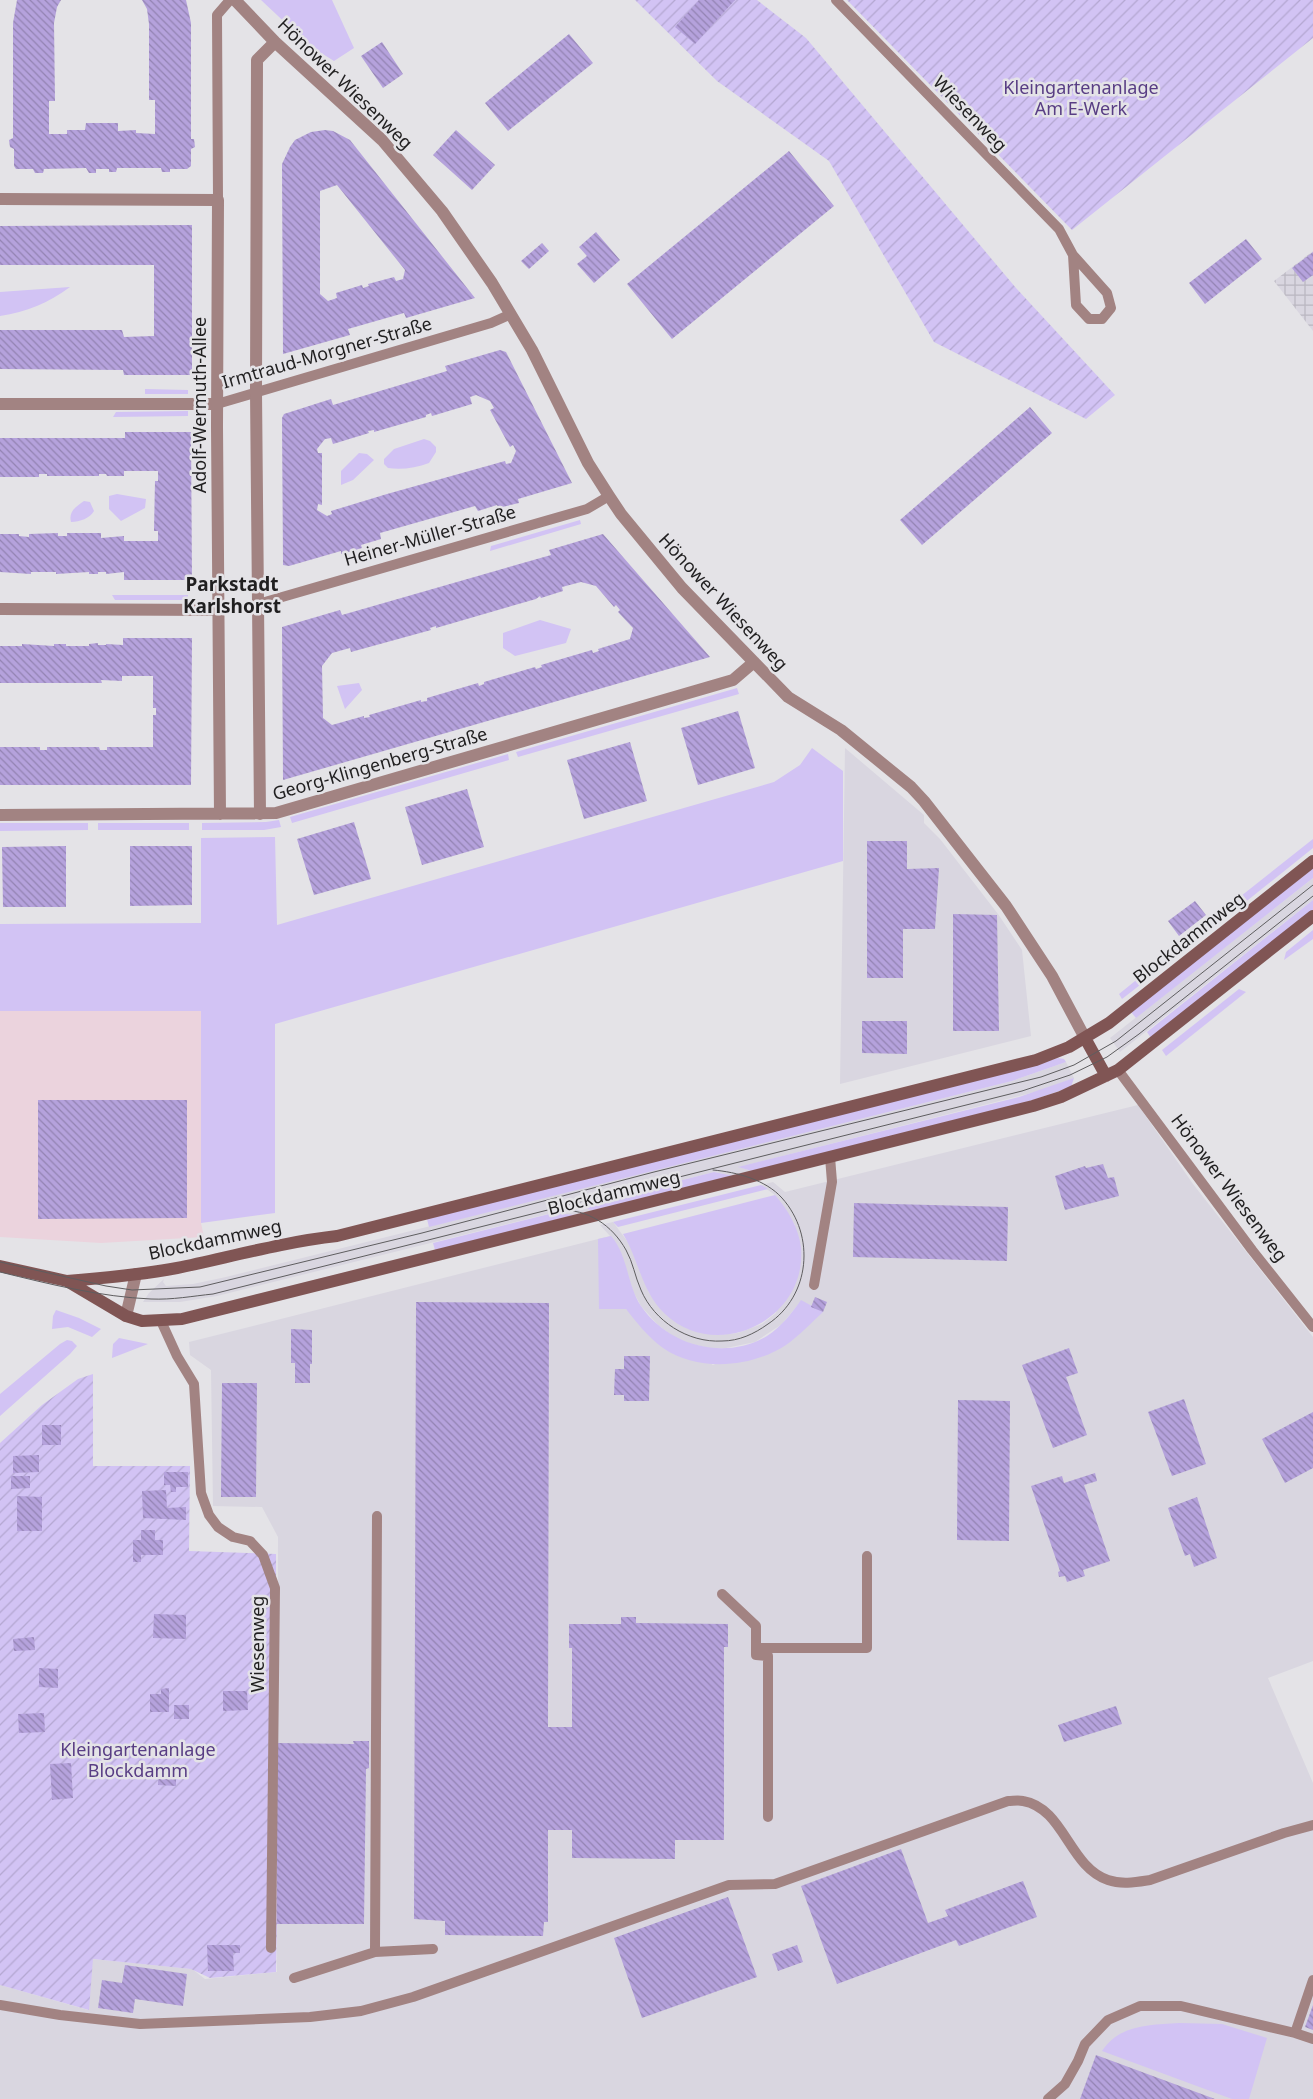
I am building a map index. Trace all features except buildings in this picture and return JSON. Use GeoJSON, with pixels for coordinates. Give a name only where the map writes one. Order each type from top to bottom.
{"type":"FeatureCollection","features":[{"type":"Feature","properties":{"kind":"street","name":"Hönower Wiesenweg"},"geometry":{"type":"LineString","coordinates":[[235,0],[274,42],[364,122],[394,153],[442,211],[466,244],[511,314],[532,350],[588,463],[621,514],[682,588],[788,697],[841,730],[924,801],[1006,906],[1052,976],[1085,1038]]}},
{"type":"Feature","properties":{"kind":"street"},"geometry":{"type":"LineString","coordinates":[[260,814],[256,392],[257,60],[274,42]]}},
{"type":"Feature","properties":{"kind":"street"},"geometry":{"type":"LineString","coordinates":[[0,199],[218,200]]}},
{"type":"Feature","properties":{"kind":"street","name":"Adolf-Wermuth-Allee"},"geometry":{"type":"LineString","coordinates":[[218,200],[217,404],[220,814]]}},
{"type":"Feature","properties":{"kind":"street","name":"Irmtraud-Morgner-Straße"},"geometry":{"type":"LineString","coordinates":[[0,404],[217,404]]}},
{"type":"Feature","properties":{"kind":"street"},"geometry":{"type":"LineString","coordinates":[[0,609],[218,610]]}},
{"type":"Feature","properties":{"kind":"street","name":"Georg-Klingenberg-Straße"},"geometry":{"type":"LineString","coordinates":[[0,815],[276,813],[364,789],[733,680],[754,662]]}},
{"type":"Feature","properties":{"kind":"street","name":"Blockdammweg"},"geometry":{"type":"LineString","coordinates":[[67,1281],[175,1268],[298,1240],[337,1236],[1020,1065],[1056,1053],[1110,1023],[1313,861]]}},
{"type":"Feature","properties":{"kind":"street","name":"Blockdammweg"},"geometry":{"type":"LineString","coordinates":[[67,1281],[126,1316],[142,1321],[161,1321],[192,1316],[1032,1106],[1061,1097],[1118,1070],[1313,916]]}},
{"type":"Feature","properties":{"kind":"street"},"geometry":{"type":"LineString","coordinates":[[1085,1038],[1106,1076]]}},
{"type":"Feature","properties":{"kind":"street"},"geometry":{"type":"LineString","coordinates":[[0,1266],[67,1281]]}},
{"type":"Feature","properties":{"kind":"street","name":"Blockdammweg"},"geometry":{"type":"LineString","coordinates":[[126,1316],[136,1274]]}},
{"type":"Feature","properties":{"kind":"lane","name":"Adolf-Wermuth-Allee"},"geometry":{"type":"LineString","coordinates":[[218,200],[217,15],[230,0]]}},
{"type":"Feature","properties":{"kind":"lane","name":"Wiesenweg"},"geometry":{"type":"LineString","coordinates":[[836,0],[1059,229],[1072,255],[1107,293],[1111,308],[1102,319],[1089,319],[1076,305],[1072,255]]}},
{"type":"Feature","properties":{"kind":"lane","name":"Irmtraud-Morgner-Straße"},"geometry":{"type":"LineString","coordinates":[[217,404],[491,323],[511,314]]}},
{"type":"Feature","properties":{"kind":"lane","name":"Heiner-Müller-Straße"},"geometry":{"type":"LineString","coordinates":[[258,604],[587,509],[609,496]]}},
{"type":"Feature","properties":{"kind":"lane","name":"Hönower Wiesenweg"},"geometry":{"type":"LineString","coordinates":[[1118,1070],[1252,1250],[1313,1327]]}},
{"type":"Feature","properties":{"kind":"lane"},"geometry":{"type":"LineString","coordinates":[[814,1285],[832,1182],[830,1157]]}},
{"type":"Feature","properties":{"kind":"lane","name":"Wiesenweg"},"geometry":{"type":"LineString","coordinates":[[161,1321],[177,1356],[194,1384],[201,1493],[209,1515],[218,1527],[233,1537],[250,1541],[263,1556],[274,1588],[271,1948]]}},
{"type":"Feature","properties":{"kind":"lane"},"geometry":{"type":"LineString","coordinates":[[375,1952],[377,1516]]}},
{"type":"Feature","properties":{"kind":"lane"},"geometry":{"type":"LineString","coordinates":[[756,1648],[867,1648],[867,1556]]}},
{"type":"Feature","properties":{"kind":"lane"},"geometry":{"type":"LineString","coordinates":[[722,1594],[756,1626],[756,1655],[768,1656],[768,1817]]}},
{"type":"Feature","properties":{"kind":"lane"},"geometry":{"type":"LineString","coordinates":[[0,2006],[60,2016],[140,2024],[310,2017],[361,2011],[413,1997],[729,1885],[775,1884],[1008,1801],[1024,1801],[1043,1809],[1059,1827],[1088,1869],[1109,1880],[1128,1883],[1150,1880],[1284,1832],[1313,1825]]}},
{"type":"Feature","properties":{"kind":"lane"},"geometry":{"type":"LineString","coordinates":[[294,1978],[375,1952],[432,1949]]}},
{"type":"Feature","properties":{"kind":"lane"},"geometry":{"type":"LineString","coordinates":[[1295,2033],[1313,1980]]}},
{"type":"Feature","properties":{"kind":"lane"},"geometry":{"type":"LineString","coordinates":[[1048,2099],[1065,2084],[1085,2044],[1108,2020],[1140,2006],[1181,2006],[1313,2039]]}},
{"type":"Feature","properties":{"kind":"shaded area"},"geometry":{"type":"Polygon","coordinates":[[[1313,251],[1313,331],[1274,281],[1313,251]]]}},
{"type":"Feature","properties":{"kind":"shaded area"},"geometry":{"type":"Polygon","coordinates":[[[845,748],[924,815],[924,823],[940,839],[998,914],[1022,950],[1031,1036],[840,1084],[845,748]]]}},
{"type":"Feature","properties":{"kind":"shaded area"},"geometry":{"type":"Polygon","coordinates":[[[1313,878],[1313,900],[1120,1052],[1110,1038],[1313,878]]]}},
{"type":"Feature","properties":{"kind":"shaded area"},"geometry":{"type":"Polygon","coordinates":[[[0,1011],[201,1011],[201,1223],[204,1237],[101,1243],[0,1237],[0,1011]]]}},
{"type":"Feature","properties":{"kind":"shaded area"},"geometry":{"type":"Polygon","coordinates":[[[1066,1062],[1074,1078],[1043,1090],[739,1167],[752,1171],[734,1176],[714,1172],[582,1206],[593,1211],[576,1215],[553,1213],[543,1215],[217,1296],[180,1302],[143,1302],[149,1293],[164,1279],[163,1282],[166,1286],[193,1284],[226,1277],[1012,1081],[1066,1062]]]}},
{"type":"Feature","properties":{"kind":"shaded area"},"geometry":{"type":"Polygon","coordinates":[[[1138,1105],[1193,1184],[1313,1337],[1313,1661],[1268,1678],[1313,1783],[1313,2099],[0,2099],[0,1985],[88,2010],[92,1959],[192,1969],[205,1979],[277,1972],[278,1537],[262,1507],[213,1506],[211,1370],[190,1355],[189,1342],[610,1236],[600,1225],[613,1222],[630,1245],[649,1293],[716,1335],[738,1333],[762,1324],[776,1313],[795,1225],[775,1195],[761,1185],[773,1182],[785,1192],[1138,1105]],[[622,1256],[626,1309],[713,1365],[822,1312],[801,1301],[782,1324],[755,1342],[726,1348],[709,1348],[688,1343],[674,1337],[658,1325],[641,1306],[633,1291],[622,1256]]]}},
{"type":"Feature","properties":{"kind":"green space"},"geometry":{"type":"Polygon","coordinates":[[[261,0],[332,0],[354,48],[334,61],[310,46],[261,0]]]}},
{"type":"Feature","properties":{"kind":"green space"},"geometry":{"type":"Polygon","coordinates":[[[635,0],[757,0],[806,38],[1016,288],[1115,395],[1086,419],[934,342],[829,161],[717,81],[635,0]]]}},
{"type":"Feature","properties":{"kind":"green space","name":"Kleingartenanlage Am E-Werk"},"geometry":{"type":"Polygon","coordinates":[[[847,0],[1313,0],[1313,38],[1072,230],[847,0]]]}},
{"type":"Feature","properties":{"kind":"green space"},"geometry":{"type":"Polygon","coordinates":[[[70,287],[54,298],[37,306],[0,316],[0,292],[70,287]]]}},
{"type":"Feature","properties":{"kind":"green space"},"geometry":{"type":"Polygon","coordinates":[[[145,389],[188,390],[188,394],[145,394],[145,389]]]}},
{"type":"Feature","properties":{"kind":"green space"},"geometry":{"type":"Polygon","coordinates":[[[188,411],[188,416],[113,417],[116,412],[188,411]]]}},
{"type":"Feature","properties":{"kind":"green space"},"geometry":{"type":"Polygon","coordinates":[[[424,439],[430,441],[436,447],[436,452],[429,463],[398,469],[388,468],[384,464],[384,459],[394,449],[424,439]]]}},
{"type":"Feature","properties":{"kind":"green space"},"geometry":{"type":"Polygon","coordinates":[[[359,453],[367,454],[374,460],[353,480],[341,485],[341,471],[359,453]]]}},
{"type":"Feature","properties":{"kind":"green space"},"geometry":{"type":"Polygon","coordinates":[[[117,494],[146,499],[145,508],[121,521],[109,509],[109,496],[117,494]]]}},
{"type":"Feature","properties":{"kind":"green space"},"geometry":{"type":"Polygon","coordinates":[[[84,501],[90,502],[94,511],[84,519],[71,522],[72,512],[84,501]]]}},
{"type":"Feature","properties":{"kind":"green space"},"geometry":{"type":"Polygon","coordinates":[[[580,520],[581,524],[490,551],[491,546],[580,520]]]}},
{"type":"Feature","properties":{"kind":"green space"},"geometry":{"type":"Polygon","coordinates":[[[112,595],[188,595],[188,600],[115,600],[112,595]]]}},
{"type":"Feature","properties":{"kind":"green space"},"geometry":{"type":"Polygon","coordinates":[[[540,620],[571,629],[566,643],[515,656],[503,648],[503,633],[540,620]]]}},
{"type":"Feature","properties":{"kind":"green space"},"geometry":{"type":"Polygon","coordinates":[[[359,683],[362,690],[345,709],[337,686],[359,683]]]}},
{"type":"Feature","properties":{"kind":"green space"},"geometry":{"type":"Polygon","coordinates":[[[737,688],[739,694],[518,757],[516,752],[737,688]]]}},
{"type":"Feature","properties":{"kind":"green space"},"geometry":{"type":"Polygon","coordinates":[[[812,748],[843,771],[843,861],[275,1024],[275,1213],[201,1223],[201,1011],[0,1011],[0,924],[201,923],[201,838],[275,837],[277,925],[774,782],[800,765],[812,748]]]}},
{"type":"Feature","properties":{"kind":"green space"},"geometry":{"type":"Polygon","coordinates":[[[508,754],[509,760],[292,823],[290,817],[508,754]]]}},
{"type":"Feature","properties":{"kind":"green space"},"geometry":{"type":"Polygon","coordinates":[[[279,820],[281,827],[264,830],[202,830],[202,823],[279,820]]]}},
{"type":"Feature","properties":{"kind":"green space"},"geometry":{"type":"Polygon","coordinates":[[[0,823],[88,823],[88,830],[0,831],[0,823]]]}},
{"type":"Feature","properties":{"kind":"green space"},"geometry":{"type":"Polygon","coordinates":[[[98,823],[189,823],[189,830],[98,830],[98,823]]]}},
{"type":"Feature","properties":{"kind":"green space"},"geometry":{"type":"Polygon","coordinates":[[[1313,839],[1313,848],[1243,904],[1236,900],[1313,839]]]}},
{"type":"Feature","properties":{"kind":"green space"},"geometry":{"type":"Polygon","coordinates":[[[1313,868],[1313,878],[1136,1018],[1131,1012],[1313,868]]]}},
{"type":"Feature","properties":{"kind":"green space"},"geometry":{"type":"Polygon","coordinates":[[[1313,900],[1313,910],[1151,1038],[1147,1032],[1313,900]]]}},
{"type":"Feature","properties":{"kind":"green space"},"geometry":{"type":"Polygon","coordinates":[[[1313,930],[1313,939],[1284,960],[1286,952],[1313,930]]]}},
{"type":"Feature","properties":{"kind":"green space"},"geometry":{"type":"Polygon","coordinates":[[[1191,936],[1190,946],[1173,959],[1165,957],[1191,936]]]}},
{"type":"Feature","properties":{"kind":"green space"},"geometry":{"type":"Polygon","coordinates":[[[1140,977],[1140,985],[1122,999],[1119,994],[1140,977]]]}},
{"type":"Feature","properties":{"kind":"green space"},"geometry":{"type":"Polygon","coordinates":[[[1239,989],[1246,992],[1166,1056],[1162,1050],[1239,989]]]}},
{"type":"Feature","properties":{"kind":"green space"},"geometry":{"type":"Polygon","coordinates":[[[1058,1058],[1064,1059],[1066,1062],[1012,1081],[429,1227],[427,1219],[1058,1058]]]}},
{"type":"Feature","properties":{"kind":"green space"},"geometry":{"type":"Polygon","coordinates":[[[1074,1078],[1071,1087],[1030,1101],[752,1171],[738,1167],[1019,1097],[1074,1078]]]}},
{"type":"Feature","properties":{"kind":"green space"},"geometry":{"type":"Polygon","coordinates":[[[714,1172],[734,1176],[593,1211],[581,1206],[714,1172]]]}},
{"type":"Feature","properties":{"kind":"green space"},"geometry":{"type":"Polygon","coordinates":[[[761,1185],[768,1189],[618,1227],[613,1222],[761,1185]]]}},
{"type":"Feature","properties":{"kind":"green space"},"geometry":{"type":"Polygon","coordinates":[[[775,1195],[792,1220],[800,1241],[799,1274],[790,1296],[774,1313],[755,1326],[732,1334],[709,1334],[686,1328],[665,1314],[651,1296],[623,1234],[775,1195]]]}},
{"type":"Feature","properties":{"kind":"green space"},"geometry":{"type":"Polygon","coordinates":[[[553,1213],[576,1215],[435,1250],[433,1243],[553,1213]]]}},
{"type":"Feature","properties":{"kind":"green space"},"geometry":{"type":"Polygon","coordinates":[[[611,1236],[621,1252],[636,1298],[641,1306],[652,1320],[682,1340],[716,1348],[751,1344],[777,1329],[801,1300],[823,1312],[786,1345],[757,1359],[724,1364],[708,1364],[677,1356],[652,1339],[626,1309],[599,1309],[598,1239],[611,1236]]]}},
{"type":"Feature","properties":{"kind":"green space"},"geometry":{"type":"Polygon","coordinates":[[[56,1310],[79,1318],[101,1329],[92,1337],[68,1327],[52,1329],[53,1316],[56,1310]]]}},
{"type":"Feature","properties":{"kind":"green space"},"geometry":{"type":"Polygon","coordinates":[[[119,1338],[148,1344],[112,1358],[113,1344],[119,1338]]]}},
{"type":"Feature","properties":{"kind":"green space"},"geometry":{"type":"Polygon","coordinates":[[[67,1340],[72,1341],[77,1346],[0,1416],[0,1394],[67,1340]]]}},
{"type":"Feature","properties":{"kind":"green space","name":"Kleingartenanlage Blockdamm"},"geometry":{"type":"Polygon","coordinates":[[[93,1374],[93,1466],[190,1466],[189,1551],[276,1554],[277,1924],[276,1972],[210,1978],[191,1969],[93,1959],[89,2010],[0,1985],[0,1443],[42,1405],[78,1379],[93,1374]]]}},
{"type":"Feature","properties":{"kind":"green space"},"geometry":{"type":"Polygon","coordinates":[[[1179,2023],[1222,2024],[1267,2038],[1249,2099],[1232,2099],[1102,2051],[1109,2042],[1127,2031],[1147,2026],[1179,2023]]]}},
{"type":"Feature","properties":{"kind":"tram line"},"geometry":{"type":"LineString","coordinates":[[0,1262],[132,1290],[200,1287],[422,1233],[654,1172],[1041,1077],[1074,1065],[1116,1041],[1313,885]]}},
{"type":"Feature","properties":{"kind":"tram line"},"geometry":{"type":"LineString","coordinates":[[0,1272],[75,1289],[132,1298],[167,1299],[213,1294],[1022,1091],[1070,1075],[1107,1057],[1139,1034],[1313,896]]}},
{"type":"Feature","properties":{"kind":"tram line"},"geometry":{"type":"LineString","coordinates":[[559,1210],[580,1212],[598,1220],[614,1233],[628,1255],[647,1301],[654,1311],[674,1328],[685,1334],[709,1341],[728,1341],[740,1338],[752,1334],[768,1324],[782,1312],[793,1298],[800,1282],[804,1265],[804,1247],[793,1213],[782,1198],[768,1186],[750,1178],[713,1170]]}},
{"type":"Feature","properties":{"kind":"district","name":"Parkstadt Karlshorst"},"geometry":{"type":"Point","coordinates":[232,595]}}]}
